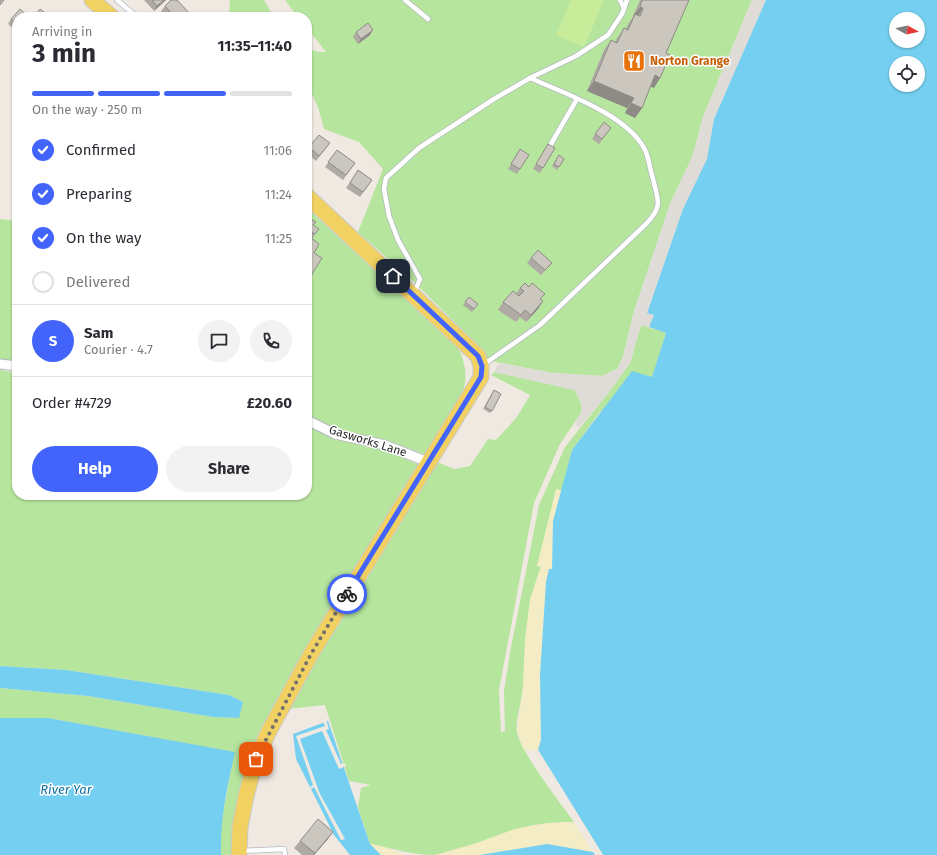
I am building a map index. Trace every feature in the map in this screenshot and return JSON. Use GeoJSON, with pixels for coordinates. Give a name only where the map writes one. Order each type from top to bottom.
{"type":"FeatureCollection","features":[{"type":"Feature","properties":{"kind":"main road"},"geometry":{"type":"LineString","coordinates":[[92,0],[106,12]]}},
{"type":"Feature","properties":{"kind":"main road"},"geometry":{"type":"LineString","coordinates":[[239,853],[240,827],[246,796],[256,759],[266,738],[311,654],[481,377],[482,366],[478,356],[312,201]]}},
{"type":"Feature","properties":{"kind":"street"},"geometry":{"type":"LineString","coordinates":[[0,364],[12,365]]}},
{"type":"Feature","properties":{"kind":"street","name":"Gasworks Lane"},"geometry":{"type":"LineString","coordinates":[[312,422],[335,434],[385,444],[428,462]]}},
{"type":"Feature","properties":{"kind":"lane"},"geometry":{"type":"LineString","coordinates":[[117,0],[131,12]]}},
{"type":"Feature","properties":{"kind":"lane"},"geometry":{"type":"LineString","coordinates":[[405,0],[428,19]]}},
{"type":"Feature","properties":{"kind":"lane"},"geometry":{"type":"LineString","coordinates":[[620,0],[624,8]]}},
{"type":"Feature","properties":{"kind":"lane"},"geometry":{"type":"LineString","coordinates":[[413,295],[420,279],[398,240],[389,216],[384,189],[386,178],[426,144],[494,99],[530,78],[576,56],[608,36],[627,0]]}},
{"type":"Feature","properties":{"kind":"lane"},"geometry":{"type":"LineString","coordinates":[[482,366],[540,325],[647,224],[658,209],[659,204],[645,150],[634,133],[594,106],[530,78]]}},
{"type":"Feature","properties":{"kind":"lane"},"geometry":{"type":"LineString","coordinates":[[551,144],[577,99]]}},
{"type":"Feature","properties":{"kind":"lane"},"geometry":{"type":"LineString","coordinates":[[239,853],[284,849],[285,855]]}},
{"type":"Feature","properties":{"kind":"green space"},"geometry":{"type":"Polygon","coordinates":[[[230,0],[264,0],[271,12],[229,12],[230,0]]]}},
{"type":"Feature","properties":{"kind":"green space"},"geometry":{"type":"Polygon","coordinates":[[[285,0],[752,0],[703,117],[693,155],[670,204],[634,311],[623,357],[617,369],[602,376],[553,373],[486,360],[483,350],[413,281],[358,232],[383,169],[359,142],[324,129],[318,107],[312,94],[312,50],[318,52],[326,52],[312,34],[312,12],[294,12],[285,0]]]}},
{"type":"Feature","properties":{"kind":"green space"},"geometry":{"type":"Polygon","coordinates":[[[571,0],[604,0],[584,47],[556,35],[571,0]]]}},
{"type":"Feature","properties":{"kind":"green space"},"geometry":{"type":"Polygon","coordinates":[[[312,213],[459,349],[465,370],[465,385],[463,391],[426,455],[387,440],[335,430],[312,418],[312,213]]]}},
{"type":"Feature","properties":{"kind":"green space"},"geometry":{"type":"Polygon","coordinates":[[[0,219],[12,220],[12,361],[0,359],[0,219]]]}},
{"type":"Feature","properties":{"kind":"green space"},"geometry":{"type":"Polygon","coordinates":[[[641,325],[666,333],[652,378],[600,412],[572,450],[562,491],[557,489],[537,566],[541,567],[529,611],[523,687],[517,722],[517,732],[525,752],[574,822],[558,822],[528,826],[465,847],[435,855],[409,853],[370,844],[358,807],[361,788],[371,785],[349,781],[325,705],[287,709],[317,657],[437,462],[454,469],[470,466],[488,439],[496,440],[517,417],[530,395],[491,375],[494,372],[575,390],[581,403],[581,413],[560,444],[534,503],[499,690],[501,732],[505,731],[504,691],[539,505],[565,447],[630,363],[641,325]]]}},
{"type":"Feature","properties":{"kind":"green space"},"geometry":{"type":"Polygon","coordinates":[[[0,370],[12,372],[12,500],[312,500],[312,428],[331,438],[384,449],[419,465],[261,728],[249,757],[232,855],[0,855],[224,808],[234,753],[48,718],[0,718],[0,688],[88,696],[213,717],[238,718],[243,702],[229,695],[66,670],[0,666],[0,370]]]}},
{"type":"Feature","properties":{"kind":"sand"},"geometry":{"type":"Polygon","coordinates":[[[556,489],[562,491],[553,521],[552,570],[549,569],[546,582],[540,675],[541,741],[538,750],[524,750],[517,732],[523,687],[525,639],[530,599],[541,567],[537,566],[556,489]]]}},
{"type":"Feature","properties":{"kind":"sand"},"geometry":{"type":"Polygon","coordinates":[[[574,822],[593,852],[547,844],[480,855],[435,855],[477,843],[515,829],[548,823],[574,822]]]}},
{"type":"Feature","properties":{"kind":"sand"},"geometry":{"type":"Polygon","coordinates":[[[370,844],[379,846],[407,855],[381,855],[370,844]]]}},
{"type":"Feature","properties":{"kind":"shaded area"},"geometry":{"type":"Polygon","coordinates":[[[752,0],[766,0],[714,119],[707,159],[683,209],[647,312],[654,315],[649,327],[641,325],[630,363],[609,392],[579,428],[575,424],[581,413],[581,403],[575,390],[494,372],[499,363],[553,373],[602,376],[617,369],[623,357],[634,311],[670,204],[693,155],[703,117],[752,0]]]}},
{"type":"Feature","properties":{"kind":"water"},"geometry":{"type":"Polygon","coordinates":[[[766,0],[937,0],[937,855],[603,855],[538,750],[541,740],[540,675],[546,582],[549,569],[552,569],[553,521],[572,450],[632,371],[652,377],[666,333],[649,327],[654,315],[647,313],[683,209],[707,159],[714,119],[766,0]]]}},
{"type":"Feature","properties":{"kind":"water"},"geometry":{"type":"Polygon","coordinates":[[[0,666],[66,670],[229,695],[243,702],[239,718],[213,717],[88,696],[0,688],[0,666]]]}},
{"type":"Feature","properties":{"kind":"water","name":"River Yar"},"geometry":{"type":"Polygon","coordinates":[[[0,718],[48,718],[235,752],[223,816],[221,855],[0,855],[0,718]]]}},
{"type":"Feature","properties":{"kind":"water"},"geometry":{"type":"Polygon","coordinates":[[[328,721],[370,844],[381,855],[350,855],[334,835],[296,759],[293,734],[328,721]]]}},
{"type":"Feature","properties":{"kind":"water"},"geometry":{"type":"Polygon","coordinates":[[[547,844],[593,852],[595,855],[480,855],[547,844]]]}},
{"type":"Feature","properties":{"kind":"pier"},"geometry":{"type":"Polygon","coordinates":[[[326,720],[329,729],[326,730],[341,764],[345,763],[346,766],[339,769],[322,731],[300,739],[320,794],[345,839],[341,840],[314,787],[311,789],[310,787],[313,785],[296,736],[325,726],[323,721],[326,720]]]}},
{"type":"Feature","properties":{"kind":"pier"},"geometry":{"type":"Polygon","coordinates":[[[536,750],[538,750],[603,855],[601,855],[536,750]]]}},
{"type":"Feature","properties":{"kind":"building"},"geometry":{"type":"Polygon","coordinates":[[[152,0],[164,0],[157,6],[152,0]]]}},
{"type":"Feature","properties":{"kind":"building"},"geometry":{"type":"Polygon","coordinates":[[[171,0],[177,0],[188,12],[170,12],[165,6],[171,0]]]}},
{"type":"Feature","properties":{"kind":"building"},"geometry":{"type":"Polygon","coordinates":[[[642,0],[689,0],[666,53],[670,55],[660,78],[655,75],[642,108],[631,103],[634,98],[594,81],[611,40],[617,43],[624,28],[628,30],[635,14],[640,16],[643,8],[640,7],[642,0]]]}},
{"type":"Feature","properties":{"kind":"building"},"geometry":{"type":"Polygon","coordinates":[[[368,23],[373,30],[361,39],[356,32],[368,23]]]}},
{"type":"Feature","properties":{"kind":"building"},"geometry":{"type":"Polygon","coordinates":[[[604,122],[611,128],[602,139],[595,134],[604,122]]]}},
{"type":"Feature","properties":{"kind":"building"},"geometry":{"type":"Polygon","coordinates":[[[319,135],[330,143],[319,156],[312,150],[312,143],[319,135]]]}},
{"type":"Feature","properties":{"kind":"building"},"geometry":{"type":"Polygon","coordinates":[[[548,144],[555,148],[543,168],[536,164],[548,144]]]}},
{"type":"Feature","properties":{"kind":"building"},"geometry":{"type":"Polygon","coordinates":[[[520,149],[529,155],[520,169],[511,164],[520,149]]]}},
{"type":"Feature","properties":{"kind":"building"},"geometry":{"type":"Polygon","coordinates":[[[337,150],[355,163],[346,175],[328,162],[337,150]]]}},
{"type":"Feature","properties":{"kind":"building"},"geometry":{"type":"Polygon","coordinates":[[[559,155],[564,159],[559,167],[554,164],[559,155]]]}},
{"type":"Feature","properties":{"kind":"building"},"geometry":{"type":"Polygon","coordinates":[[[358,170],[372,180],[363,192],[350,183],[358,170]]]}},
{"type":"Feature","properties":{"kind":"building"},"geometry":{"type":"Polygon","coordinates":[[[312,220],[316,222],[313,225],[319,229],[315,234],[312,232],[312,220]]]}},
{"type":"Feature","properties":{"kind":"building"},"geometry":{"type":"Polygon","coordinates":[[[312,239],[319,244],[314,253],[322,258],[312,274],[312,239]]]}},
{"type":"Feature","properties":{"kind":"building"},"geometry":{"type":"Polygon","coordinates":[[[538,250],[552,263],[545,270],[531,258],[538,250]]]}},
{"type":"Feature","properties":{"kind":"building"},"geometry":{"type":"Polygon","coordinates":[[[525,283],[529,287],[532,283],[545,294],[540,299],[543,301],[531,315],[525,310],[521,315],[503,302],[513,291],[519,296],[524,291],[520,288],[525,283]]]}},
{"type":"Feature","properties":{"kind":"building"},"geometry":{"type":"Polygon","coordinates":[[[469,297],[478,304],[474,309],[465,302],[469,297]]]}},
{"type":"Feature","properties":{"kind":"building"},"geometry":{"type":"Polygon","coordinates":[[[494,390],[501,394],[492,411],[485,407],[494,390]]]}},
{"type":"Feature","properties":{"kind":"building"},"geometry":{"type":"Polygon","coordinates":[[[318,819],[333,832],[315,853],[300,841],[318,819]]]}},
{"type":"Feature","properties":{"kind":"way so far"},"geometry":{"type":"LineString","coordinates":[[256,759],[269,731],[311,654],[347,594]]}},
{"type":"Feature","properties":{"kind":"place","name":"Norton Grange"},"geometry":{"type":"Point","coordinates":[634,61]}},
{"type":"Feature","properties":{"kind":"route"},"geometry":{"type":"LineString","coordinates":[[347,594],[481,377],[482,366],[478,356],[393,276]]}}]}
